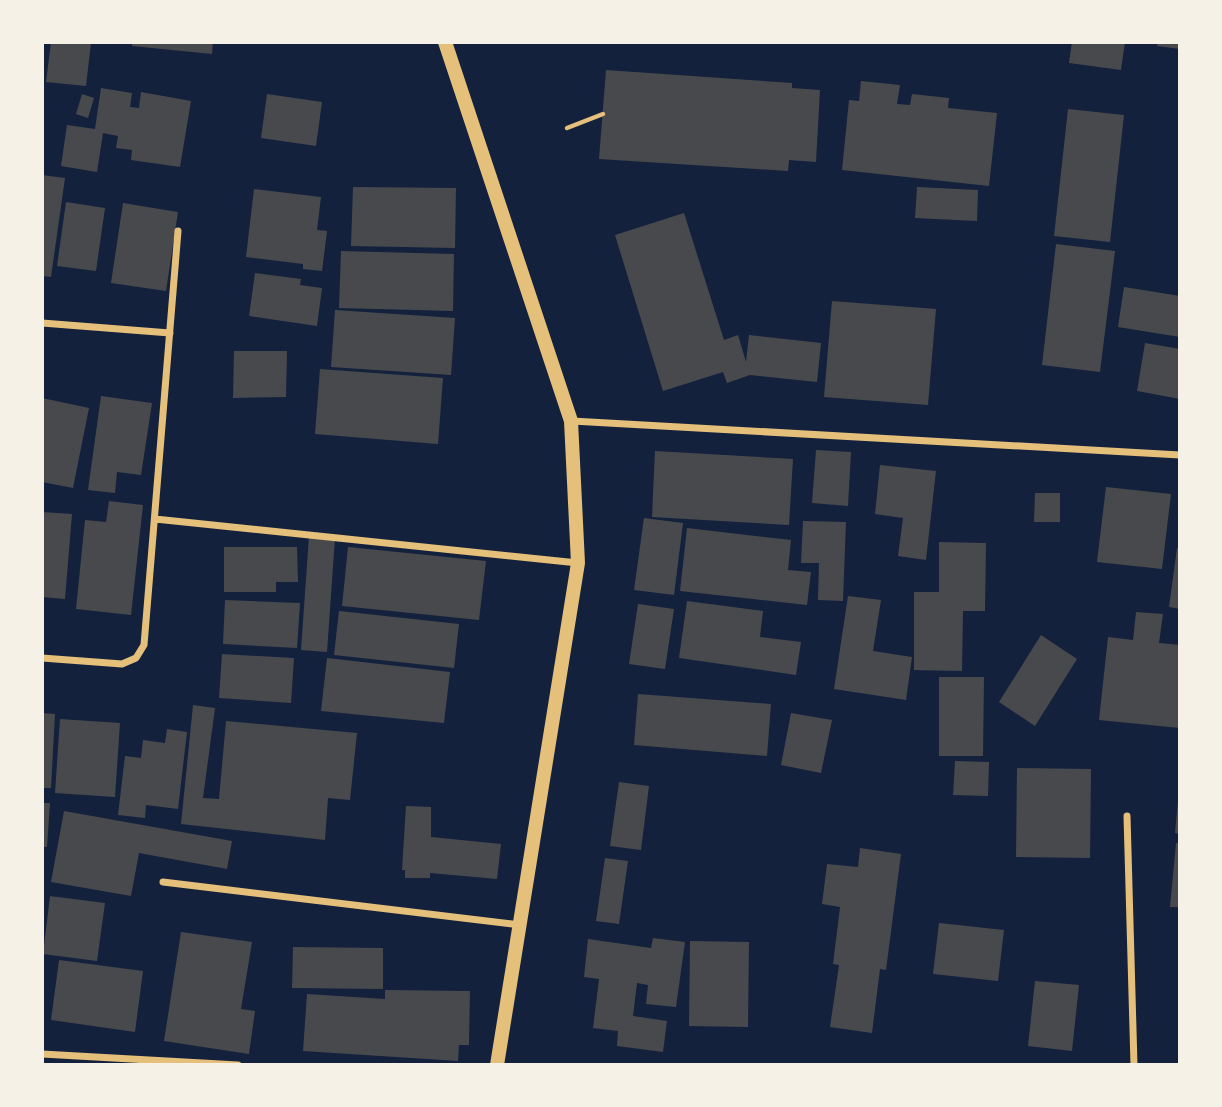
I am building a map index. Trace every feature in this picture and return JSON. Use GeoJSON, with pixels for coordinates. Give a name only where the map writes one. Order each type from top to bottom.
{"type":"FeatureCollection","features":[{"type":"Feature","properties":{"kind":"main road"},"geometry":{"type":"LineString","coordinates":[[445,42],[571,421],[578,563],[522,925],[497,1065]]}},
{"type":"Feature","properties":{"kind":"street"},"geometry":{"type":"LineString","coordinates":[[42,658],[122,664],[136,658],[144,645],[178,231]]}},
{"type":"Feature","properties":{"kind":"street"},"geometry":{"type":"LineString","coordinates":[[42,323],[170,333]]}},
{"type":"Feature","properties":{"kind":"street"},"geometry":{"type":"LineString","coordinates":[[571,421],[1180,455]]}},
{"type":"Feature","properties":{"kind":"street"},"geometry":{"type":"LineString","coordinates":[[155,519],[578,563]]}},
{"type":"Feature","properties":{"kind":"street"},"geometry":{"type":"LineString","coordinates":[[1127,816],[1134,1065]]}},
{"type":"Feature","properties":{"kind":"street"},"geometry":{"type":"LineString","coordinates":[[163,881],[522,925]]}},
{"type":"Feature","properties":{"kind":"street"},"geometry":{"type":"LineString","coordinates":[[42,1054],[238,1065]]}},
{"type":"Feature","properties":{"kind":"path"},"geometry":{"type":"LineString","coordinates":[[567,128],[603,114]]}},
{"type":"Feature","properties":{"kind":"building"},"geometry":{"type":"Polygon","coordinates":[[[51,42],[91,43],[86,86],[46,82],[51,42]]]}},
{"type":"Feature","properties":{"kind":"building"},"geometry":{"type":"Polygon","coordinates":[[[132,42],[213,42],[212,54],[132,46],[132,42]]]}},
{"type":"Feature","properties":{"kind":"building"},"geometry":{"type":"Polygon","coordinates":[[[1072,42],[1125,42],[1121,70],[1069,63],[1072,42]]]}},
{"type":"Feature","properties":{"kind":"building"},"geometry":{"type":"Polygon","coordinates":[[[1158,42],[1180,42],[1180,49],[1157,46],[1158,42]]]}},
{"type":"Feature","properties":{"kind":"building"},"geometry":{"type":"Polygon","coordinates":[[[606,70],[792,83],[792,88],[820,90],[816,162],[789,160],[788,171],[599,159],[606,70]]]}},
{"type":"Feature","properties":{"kind":"building"},"geometry":{"type":"Polygon","coordinates":[[[861,81],[900,85],[897,104],[910,105],[912,94],[949,98],[948,108],[997,113],[989,186],[842,170],[849,100],[859,101],[861,81]]]}},
{"type":"Feature","properties":{"kind":"building"},"geometry":{"type":"Polygon","coordinates":[[[101,88],[132,93],[130,107],[139,108],[141,92],[191,101],[180,167],[131,160],[132,150],[116,148],[118,136],[103,133],[97,172],[61,166],[67,125],[95,129],[101,88]]]}},
{"type":"Feature","properties":{"kind":"building"},"geometry":{"type":"Polygon","coordinates":[[[82,94],[94,98],[88,118],[76,114],[82,94]]]}},
{"type":"Feature","properties":{"kind":"building"},"geometry":{"type":"Polygon","coordinates":[[[267,94],[322,102],[316,146],[261,138],[267,94]]]}},
{"type":"Feature","properties":{"kind":"building"},"geometry":{"type":"Polygon","coordinates":[[[1068,109],[1124,115],[1110,242],[1054,236],[1068,109]]]}},
{"type":"Feature","properties":{"kind":"building"},"geometry":{"type":"Polygon","coordinates":[[[42,175],[65,178],[51,277],[42,276],[42,175]]]}},
{"type":"Feature","properties":{"kind":"building"},"geometry":{"type":"Polygon","coordinates":[[[353,187],[456,188],[455,248],[351,246],[353,187]]]}},
{"type":"Feature","properties":{"kind":"building"},"geometry":{"type":"Polygon","coordinates":[[[917,187],[978,190],[977,221],[915,218],[917,187]]]}},
{"type":"Feature","properties":{"kind":"building"},"geometry":{"type":"Polygon","coordinates":[[[254,189],[321,197],[317,230],[327,231],[322,271],[303,269],[303,264],[246,257],[254,189]]]}},
{"type":"Feature","properties":{"kind":"building"},"geometry":{"type":"Polygon","coordinates":[[[66,202],[105,208],[96,271],[57,266],[66,202]]]}},
{"type":"Feature","properties":{"kind":"building"},"geometry":{"type":"Polygon","coordinates":[[[123,203],[178,212],[166,291],[111,283],[123,203]]]}},
{"type":"Feature","properties":{"kind":"building"},"geometry":{"type":"Polygon","coordinates":[[[684,213],[724,340],[738,335],[746,362],[749,335],[821,343],[817,382],[750,375],[727,383],[723,372],[663,391],[615,235],[684,213]]]}},
{"type":"Feature","properties":{"kind":"building"},"geometry":{"type":"Polygon","coordinates":[[[1056,244],[1115,251],[1100,372],[1042,365],[1056,244]]]}},
{"type":"Feature","properties":{"kind":"building"},"geometry":{"type":"Polygon","coordinates":[[[341,251],[454,254],[453,311],[339,308],[341,251]]]}},
{"type":"Feature","properties":{"kind":"building"},"geometry":{"type":"Polygon","coordinates":[[[255,273],[301,279],[300,285],[322,288],[317,326],[249,316],[255,273]]]}},
{"type":"Feature","properties":{"kind":"building"},"geometry":{"type":"Polygon","coordinates":[[[1124,287],[1180,296],[1180,337],[1118,327],[1124,287]]]}},
{"type":"Feature","properties":{"kind":"building"},"geometry":{"type":"Polygon","coordinates":[[[832,301],[936,309],[928,405],[824,397],[832,301]]]}},
{"type":"Feature","properties":{"kind":"building"},"geometry":{"type":"Polygon","coordinates":[[[335,310],[455,318],[451,375],[331,367],[335,310]]]}},
{"type":"Feature","properties":{"kind":"building"},"geometry":{"type":"Polygon","coordinates":[[[1145,343],[1180,349],[1180,399],[1137,391],[1145,343]]]}},
{"type":"Feature","properties":{"kind":"building"},"geometry":{"type":"Polygon","coordinates":[[[234,351],[287,351],[286,397],[233,398],[234,351]]]}},
{"type":"Feature","properties":{"kind":"building"},"geometry":{"type":"Polygon","coordinates":[[[320,369],[443,378],[438,444],[315,434],[320,369]]]}},
{"type":"Feature","properties":{"kind":"building"},"geometry":{"type":"Polygon","coordinates":[[[101,396],[152,403],[141,475],[117,472],[115,493],[88,490],[101,396]]]}},
{"type":"Feature","properties":{"kind":"building"},"geometry":{"type":"Polygon","coordinates":[[[42,398],[89,408],[73,488],[42,482],[42,398]]]}},
{"type":"Feature","properties":{"kind":"building"},"geometry":{"type":"Polygon","coordinates":[[[816,450],[851,452],[848,506],[812,503],[816,450]]]}},
{"type":"Feature","properties":{"kind":"building"},"geometry":{"type":"Polygon","coordinates":[[[655,451],[793,459],[789,525],[652,517],[655,451]]]}},
{"type":"Feature","properties":{"kind":"building"},"geometry":{"type":"Polygon","coordinates":[[[880,465],[936,471],[926,560],[898,556],[903,518],[875,514],[880,465]]]}},
{"type":"Feature","properties":{"kind":"building"},"geometry":{"type":"Polygon","coordinates":[[[1106,487],[1171,494],[1162,569],[1097,562],[1106,487]]]}},
{"type":"Feature","properties":{"kind":"building"},"geometry":{"type":"Polygon","coordinates":[[[1035,493],[1060,493],[1060,522],[1034,522],[1035,493]]]}},
{"type":"Feature","properties":{"kind":"building"},"geometry":{"type":"Polygon","coordinates":[[[109,501],[143,505],[131,615],[76,609],[85,520],[106,522],[109,501]]]}},
{"type":"Feature","properties":{"kind":"building"},"geometry":{"type":"Polygon","coordinates":[[[42,512],[72,514],[65,599],[42,597],[42,512]]]}},
{"type":"Feature","properties":{"kind":"building"},"geometry":{"type":"Polygon","coordinates":[[[644,518],[683,523],[674,595],[634,590],[644,518]]]}},
{"type":"Feature","properties":{"kind":"building"},"geometry":{"type":"Polygon","coordinates":[[[803,521],[846,522],[843,601],[818,600],[819,563],[801,563],[803,521]]]}},
{"type":"Feature","properties":{"kind":"building"},"geometry":{"type":"Polygon","coordinates":[[[687,528],[791,540],[788,570],[811,572],[807,605],[680,591],[687,528]]]}},
{"type":"Feature","properties":{"kind":"building"},"geometry":{"type":"Polygon","coordinates":[[[309,536],[335,538],[327,652],[301,650],[309,536]]]}},
{"type":"Feature","properties":{"kind":"building"},"geometry":{"type":"Polygon","coordinates":[[[939,542],[986,543],[985,611],[963,611],[962,671],[914,670],[914,592],[939,592],[939,542]]]}},
{"type":"Feature","properties":{"kind":"building"},"geometry":{"type":"Polygon","coordinates":[[[224,547],[297,547],[298,582],[276,582],[276,592],[224,592],[224,547]]]}},
{"type":"Feature","properties":{"kind":"building"},"geometry":{"type":"Polygon","coordinates":[[[348,547],[486,561],[479,620],[342,606],[348,547]]]}},
{"type":"Feature","properties":{"kind":"building"},"geometry":{"type":"Polygon","coordinates":[[[1177,548],[1180,548],[1180,609],[1169,607],[1177,548]]]}},
{"type":"Feature","properties":{"kind":"building"},"geometry":{"type":"Polygon","coordinates":[[[848,596],[881,600],[873,651],[912,657],[906,700],[834,689],[848,596]]]}},
{"type":"Feature","properties":{"kind":"building"},"geometry":{"type":"Polygon","coordinates":[[[225,600],[300,603],[297,648],[223,644],[225,600]]]}},
{"type":"Feature","properties":{"kind":"building"},"geometry":{"type":"Polygon","coordinates":[[[687,601],[763,611],[760,637],[801,642],[796,675],[679,658],[687,601]]]}},
{"type":"Feature","properties":{"kind":"building"},"geometry":{"type":"Polygon","coordinates":[[[638,604],[674,609],[665,669],[629,664],[638,604]]]}},
{"type":"Feature","properties":{"kind":"building"},"geometry":{"type":"Polygon","coordinates":[[[339,611],[459,624],[454,668],[334,655],[339,611]]]}},
{"type":"Feature","properties":{"kind":"building"},"geometry":{"type":"Polygon","coordinates":[[[1136,612],[1163,614],[1159,643],[1180,645],[1180,728],[1099,720],[1108,637],[1133,640],[1136,612]]]}},
{"type":"Feature","properties":{"kind":"building"},"geometry":{"type":"Polygon","coordinates":[[[1041,635],[1077,659],[1035,726],[999,702],[1041,635]]]}},
{"type":"Feature","properties":{"kind":"building"},"geometry":{"type":"Polygon","coordinates":[[[222,654],[294,658],[291,703],[219,698],[222,654]]]}},
{"type":"Feature","properties":{"kind":"building"},"geometry":{"type":"Polygon","coordinates":[[[327,658],[450,672],[444,723],[321,711],[327,658]]]}},
{"type":"Feature","properties":{"kind":"building"},"geometry":{"type":"Polygon","coordinates":[[[939,677],[984,677],[983,756],[939,756],[939,677]]]}},
{"type":"Feature","properties":{"kind":"building"},"geometry":{"type":"Polygon","coordinates":[[[638,694],[771,704],[767,756],[634,745],[638,694]]]}},
{"type":"Feature","properties":{"kind":"building"},"geometry":{"type":"Polygon","coordinates":[[[193,705],[215,708],[203,798],[219,799],[226,721],[357,733],[350,800],[328,798],[325,840],[181,824],[193,705]]]}},
{"type":"Feature","properties":{"kind":"building"},"geometry":{"type":"Polygon","coordinates":[[[42,713],[55,714],[51,788],[42,788],[42,713]]]}},
{"type":"Feature","properties":{"kind":"building"},"geometry":{"type":"Polygon","coordinates":[[[791,713],[832,720],[821,773],[781,765],[791,713]]]}},
{"type":"Feature","properties":{"kind":"building"},"geometry":{"type":"Polygon","coordinates":[[[60,719],[120,723],[115,797],[55,793],[60,719]]]}},
{"type":"Feature","properties":{"kind":"building"},"geometry":{"type":"Polygon","coordinates":[[[167,729],[187,732],[178,809],[146,805],[145,818],[118,815],[125,756],[141,758],[143,740],[165,743],[167,729]]]}},
{"type":"Feature","properties":{"kind":"building"},"geometry":{"type":"Polygon","coordinates":[[[955,761],[989,762],[988,796],[953,795],[955,761]]]}},
{"type":"Feature","properties":{"kind":"building"},"geometry":{"type":"Polygon","coordinates":[[[1017,768],[1091,769],[1090,858],[1016,857],[1017,768]]]}},
{"type":"Feature","properties":{"kind":"building"},"geometry":{"type":"Polygon","coordinates":[[[619,782],[649,786],[641,850],[610,846],[619,782]]]}},
{"type":"Feature","properties":{"kind":"building"},"geometry":{"type":"Polygon","coordinates":[[[1180,800],[1180,834],[1175,833],[1180,800]]]}},
{"type":"Feature","properties":{"kind":"building"},"geometry":{"type":"Polygon","coordinates":[[[42,803],[50,803],[47,847],[42,847],[42,803]]]}},
{"type":"Feature","properties":{"kind":"building"},"geometry":{"type":"Polygon","coordinates":[[[406,806],[431,807],[431,837],[501,844],[497,879],[430,873],[430,878],[405,878],[405,870],[402,870],[406,806]]]}},
{"type":"Feature","properties":{"kind":"building"},"geometry":{"type":"Polygon","coordinates":[[[64,811],[232,841],[227,869],[139,853],[131,896],[51,882],[64,811]]]}},
{"type":"Feature","properties":{"kind":"building"},"geometry":{"type":"Polygon","coordinates":[[[1176,843],[1180,843],[1180,907],[1170,907],[1176,843]]]}},
{"type":"Feature","properties":{"kind":"building"},"geometry":{"type":"Polygon","coordinates":[[[860,848],[901,854],[886,970],[880,969],[872,1033],[830,1027],[839,965],[833,964],[840,907],[822,904],[827,864],[858,867],[860,848]]]}},
{"type":"Feature","properties":{"kind":"building"},"geometry":{"type":"Polygon","coordinates":[[[605,858],[628,861],[619,924],[596,921],[605,858]]]}},
{"type":"Feature","properties":{"kind":"building"},"geometry":{"type":"Polygon","coordinates":[[[50,896],[105,903],[97,961],[43,954],[50,896]]]}},
{"type":"Feature","properties":{"kind":"building"},"geometry":{"type":"Polygon","coordinates":[[[939,923],[1004,930],[998,981],[933,974],[939,923]]]}},
{"type":"Feature","properties":{"kind":"building"},"geometry":{"type":"Polygon","coordinates":[[[181,932],[252,942],[241,1009],[255,1011],[249,1054],[164,1041],[181,932]]]}},
{"type":"Feature","properties":{"kind":"building"},"geometry":{"type":"Polygon","coordinates":[[[653,938],[685,942],[676,1007],[646,1004],[648,985],[637,983],[633,1016],[667,1021],[663,1052],[617,1046],[618,1031],[593,1028],[599,979],[584,977],[588,939],[651,948],[653,938]]]}},
{"type":"Feature","properties":{"kind":"building"},"geometry":{"type":"Polygon","coordinates":[[[690,941],[749,942],[748,1027],[689,1026],[690,941]]]}},
{"type":"Feature","properties":{"kind":"building"},"geometry":{"type":"Polygon","coordinates":[[[293,947],[383,948],[383,989],[292,988],[293,947]]]}},
{"type":"Feature","properties":{"kind":"building"},"geometry":{"type":"Polygon","coordinates":[[[59,960],[143,971],[135,1032],[51,1020],[59,960]]]}},
{"type":"Feature","properties":{"kind":"building"},"geometry":{"type":"Polygon","coordinates":[[[1035,981],[1079,985],[1072,1051],[1028,1046],[1035,981]]]}},
{"type":"Feature","properties":{"kind":"building"},"geometry":{"type":"Polygon","coordinates":[[[385,990],[470,991],[469,1045],[459,1045],[458,1061],[303,1051],[307,994],[385,999],[385,990]]]}}]}
